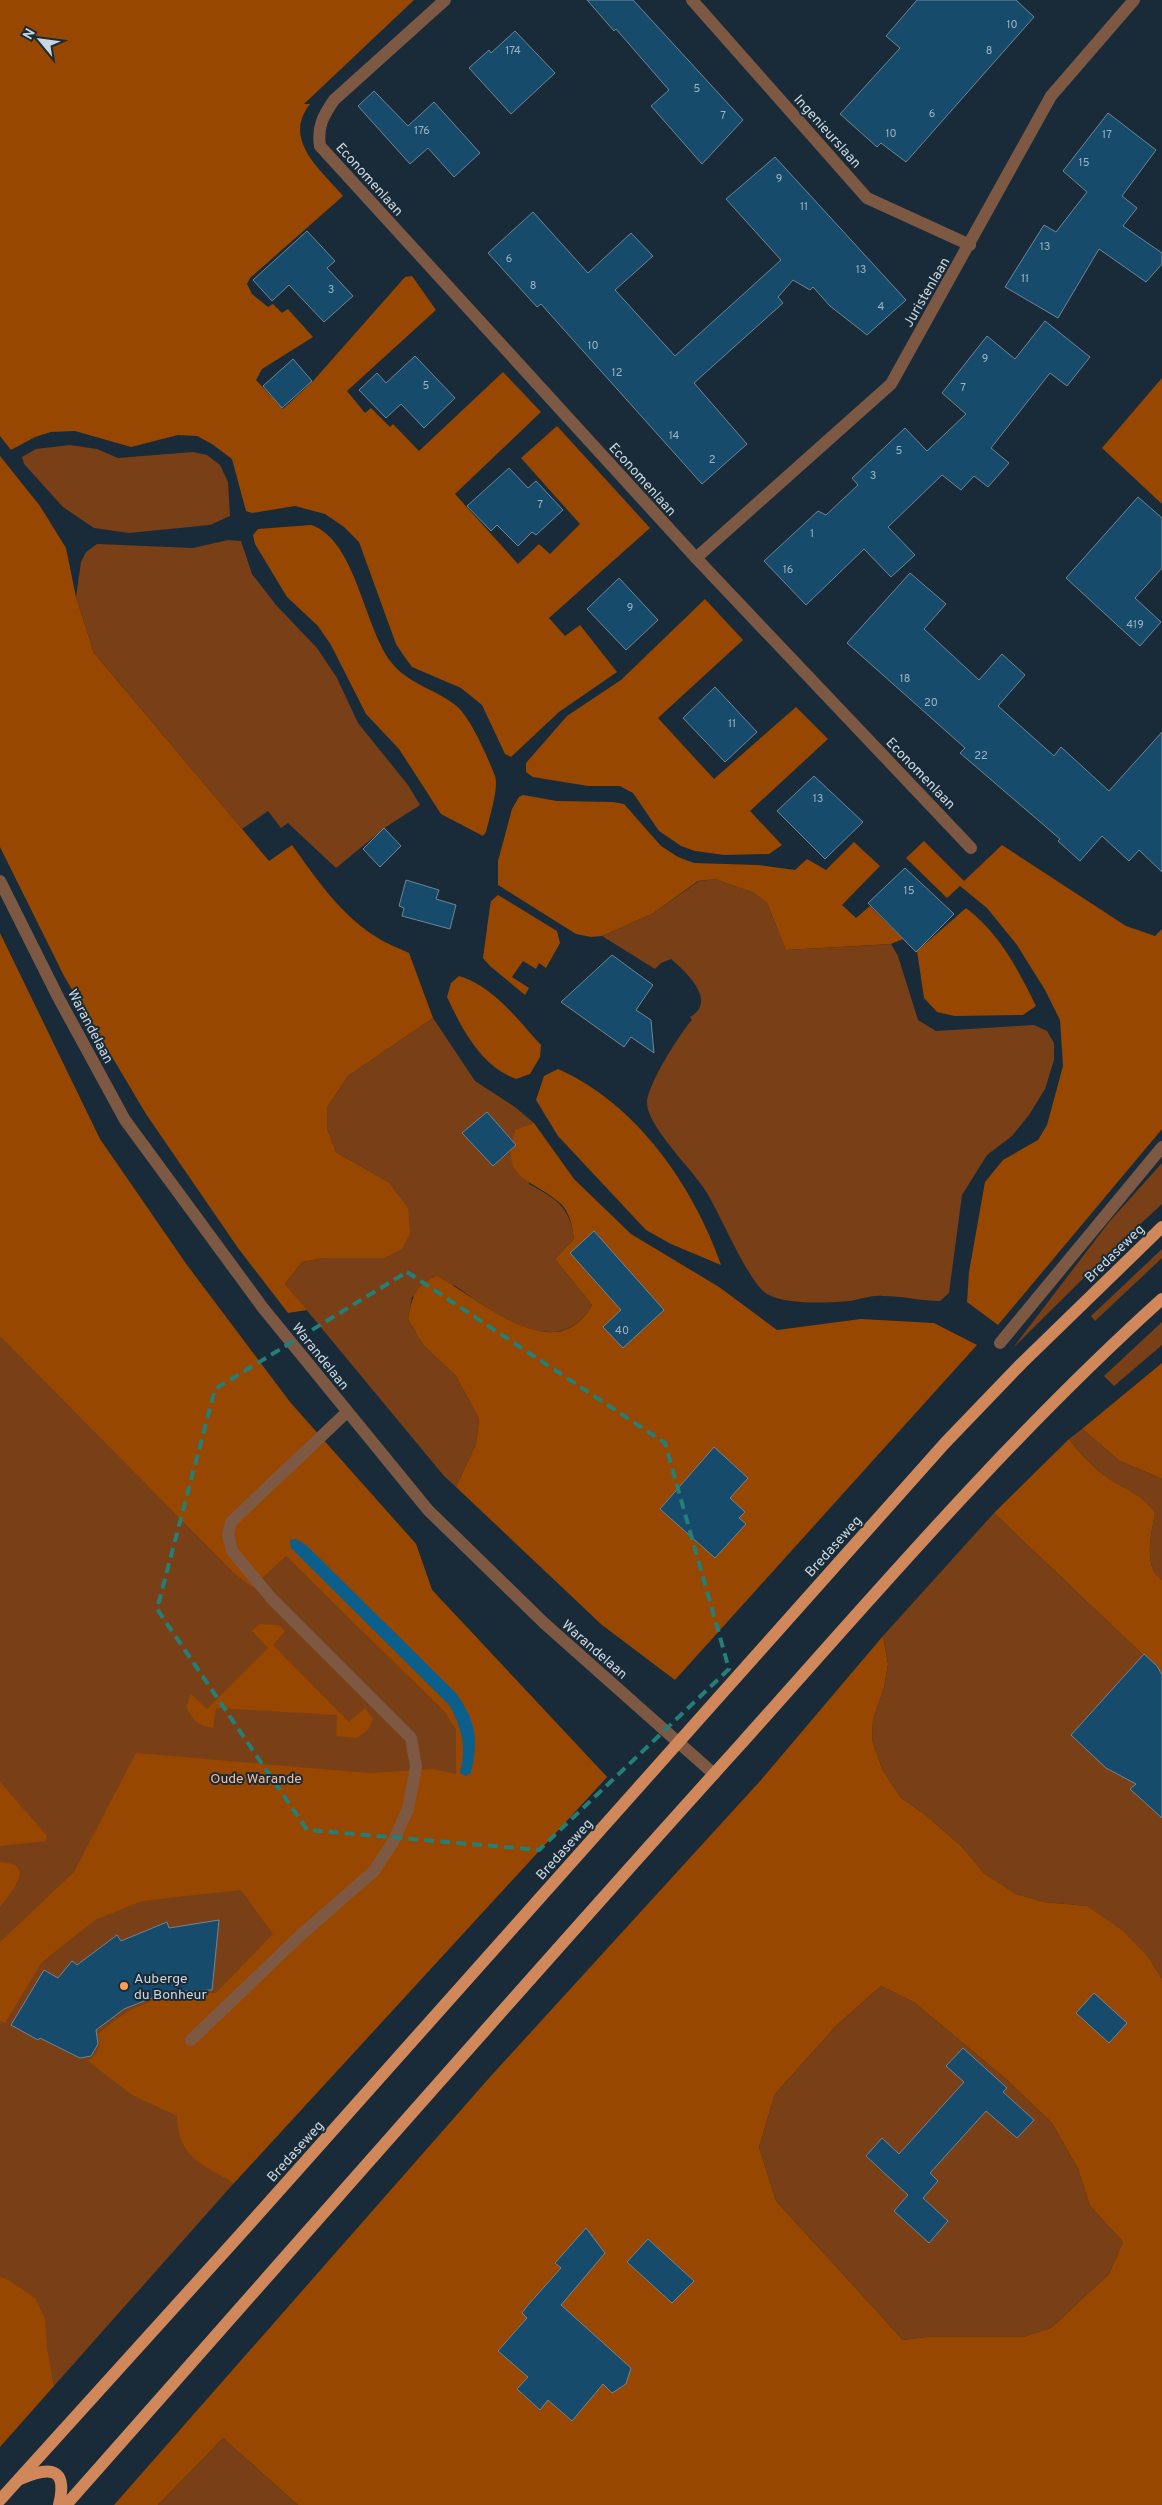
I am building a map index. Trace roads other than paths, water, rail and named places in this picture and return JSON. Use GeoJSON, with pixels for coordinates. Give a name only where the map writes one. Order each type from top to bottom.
{"type":"FeatureCollection","features":[{"type":"Feature","properties":{"kind":"main road","name":"Bredaseweg"},"geometry":{"type":"LineString","coordinates":[[0,2500],[244,2231],[945,1444],[1021,1364],[1162,1227]]}},
{"type":"Feature","properties":{"kind":"main road"},"geometry":{"type":"LineString","coordinates":[[66,2505],[714,1774],[1018,1436],[1162,1299]]}},
{"type":"Feature","properties":{"kind":"main road"},"geometry":{"type":"LineString","coordinates":[[18,2480],[41,2471],[58,2474],[61,2480],[62,2491],[58,2505]]}},
{"type":"Feature","properties":{"kind":"street","name":"Economenlaan"},"geometry":{"type":"LineString","coordinates":[[444,0],[334,100],[323,116],[318,132],[320,146],[696,558],[971,848]]}},
{"type":"Feature","properties":{"kind":"street","name":"Ingenieurslaan"},"geometry":{"type":"LineString","coordinates":[[692,0],[868,198],[970,245]]}},
{"type":"Feature","properties":{"kind":"street","name":"Juristenlaan"},"geometry":{"type":"LineString","coordinates":[[696,558],[891,384],[970,245],[1051,96],[1134,0]]}},
{"type":"Feature","properties":{"kind":"street","name":"Warandelaan"},"geometry":{"type":"LineString","coordinates":[[0,881],[58,997],[126,1120],[263,1308],[428,1510],[544,1624],[714,1774]]}},
{"type":"Feature","properties":{"kind":"street","name":"Bredaseweg"},"geometry":{"type":"LineString","coordinates":[[1000,1343],[1162,1147]]}},
{"type":"Feature","properties":{"kind":"street"},"geometry":{"type":"LineString","coordinates":[[191,2040],[302,1933],[374,1871],[393,1842],[408,1809],[416,1767],[411,1738],[272,1598],[232,1551],[228,1535],[231,1522],[347,1412]]}},
{"type":"Feature","properties":{"kind":"water"},"geometry":{"type":"Polygon","coordinates":[[[296,1539],[306,1545],[455,1692],[467,1712],[474,1730],[475,1750],[471,1773],[466,1776],[460,1773],[463,1755],[462,1738],[458,1723],[450,1706],[291,1548],[290,1540],[296,1539]]]}},
{"type":"Feature","properties":{"kind":"place","name":"Auberge du Bonheur"},"geometry":{"type":"Point","coordinates":[124,1986]}},
{"type":"Feature","properties":{"kind":"park label","name":"Oude Warande"},"geometry":{"type":"Point","coordinates":[256,1778]}}]}
